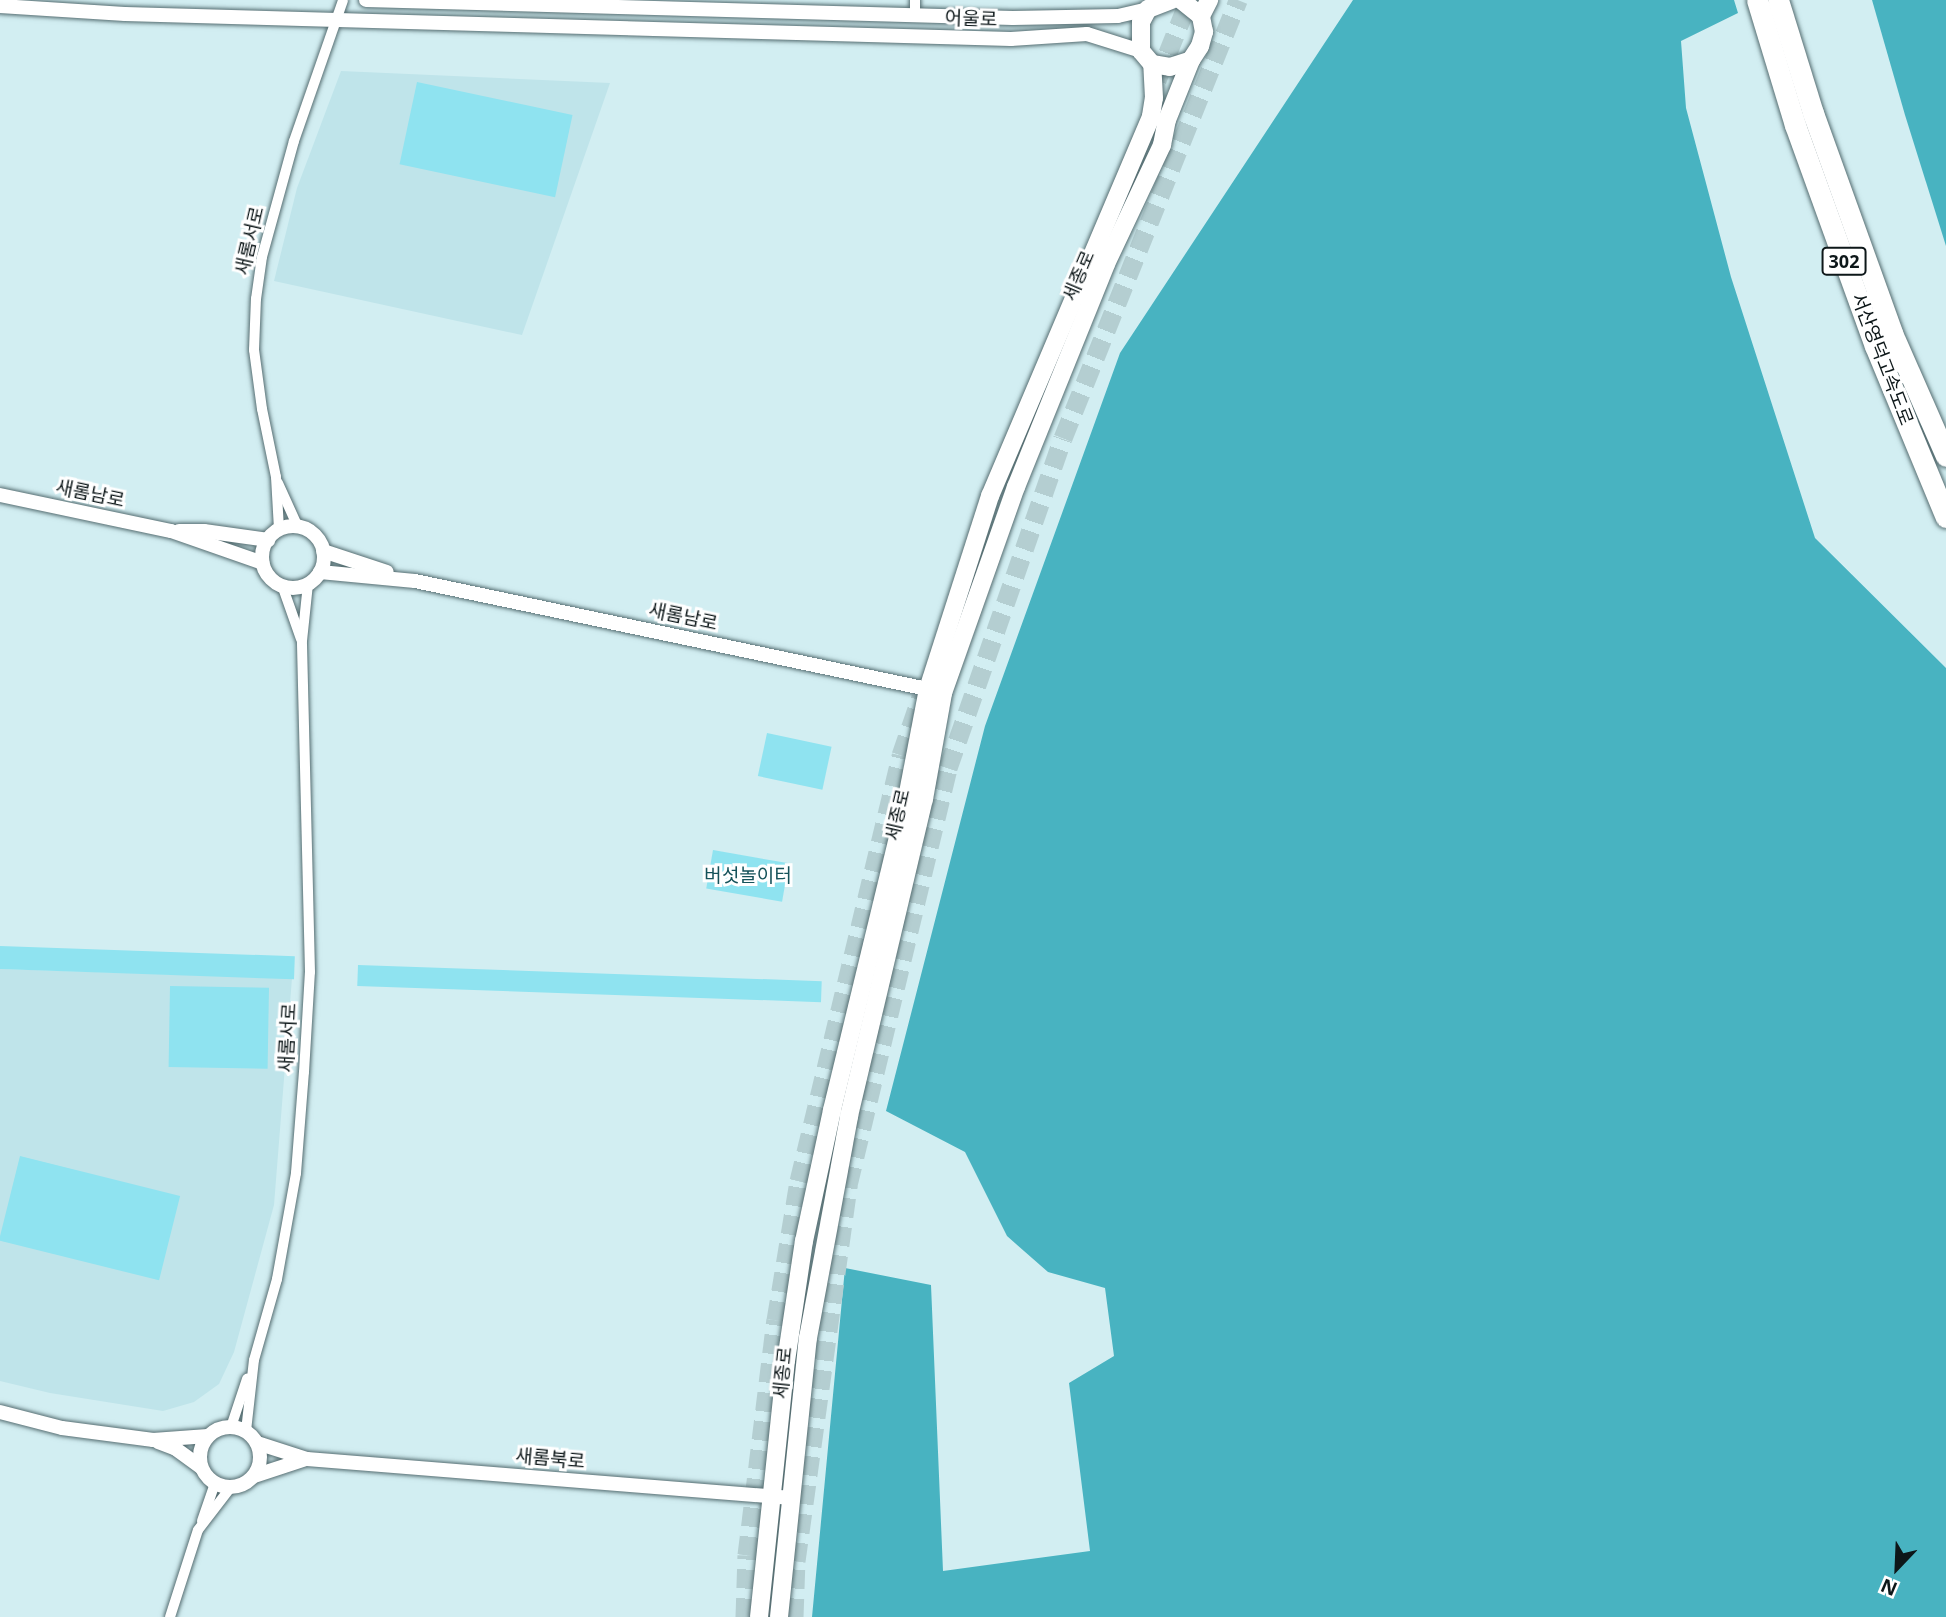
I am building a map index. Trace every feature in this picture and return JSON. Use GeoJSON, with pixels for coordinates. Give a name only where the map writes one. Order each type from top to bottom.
{"type":"FeatureCollection","features":[{"type":"Feature","properties":{"kind":"highway","name":"서산영덕고속도로"},"geometry":{"type":"LineString","coordinates":[[1757,0],[1795,125],[1875,346],[1946,517]]}},
{"type":"Feature","properties":{"kind":"highway","name":"서산영덕고속도로"},"geometry":{"type":"LineString","coordinates":[[1778,0],[1813,113],[1892,333],[1946,456]]}},
{"type":"Feature","properties":{"kind":"main road"},"geometry":{"type":"LineString","coordinates":[[1148,9],[1172,0]]}},
{"type":"Feature","properties":{"kind":"main road","name":"세종로"},"geometry":{"type":"LineString","coordinates":[[779,1617],[808,1338],[849,1116],[924,799],[935,691],[1106,264],[1162,145],[1167,120],[1191,60],[1200,46],[1204,32],[1205,8],[1181,0]]}},
{"type":"Feature","properties":{"kind":"main road","name":"세종로"},"geometry":{"type":"LineString","coordinates":[[759,1617],[771,1496],[804,1241],[835,1097],[906,803],[990,496],[1145,137],[1154,98],[1142,22],[1148,9]]}},
{"type":"Feature","properties":{"kind":"main road"},"geometry":{"type":"LineString","coordinates":[[1147,58],[1177,66],[1191,60]]}},
{"type":"Feature","properties":{"kind":"street","name":"새롬서로"},"geometry":{"type":"LineString","coordinates":[[276,477],[262,409],[254,350],[256,299],[262,257],[294,141],[343,0]]}},
{"type":"Feature","properties":{"kind":"street","name":"어울로"},"geometry":{"type":"LineString","coordinates":[[366,0],[915,7],[1013,18],[1118,16],[1148,9]]}},
{"type":"Feature","properties":{"kind":"street","name":"어울로"},"geometry":{"type":"LineString","coordinates":[[0,6],[336,20],[1011,39],[1087,34],[1147,58]]}},
{"type":"Feature","properties":{"kind":"street"},"geometry":{"type":"LineString","coordinates":[[276,477],[299,527]]}},
{"type":"Feature","properties":{"kind":"street"},"geometry":{"type":"LineString","coordinates":[[276,477],[279,529]]}},
{"type":"Feature","properties":{"kind":"street","name":"새롬남로"},"geometry":{"type":"LineString","coordinates":[[0,495],[171,531],[263,563]]}},
{"type":"Feature","properties":{"kind":"street"},"geometry":{"type":"LineString","coordinates":[[302,641],[308,584],[320,572],[323,551],[315,535],[299,527],[279,529],[268,540],[263,563],[273,580],[282,585],[308,584]]}},
{"type":"Feature","properties":{"kind":"street","name":"새롬남로"},"geometry":{"type":"LineString","coordinates":[[171,531],[204,531],[268,540]]}},
{"type":"Feature","properties":{"kind":"street","name":"새롬남로"},"geometry":{"type":"LineString","coordinates":[[323,551],[415,581],[935,691]]}},
{"type":"Feature","properties":{"kind":"street","name":"새롬남로"},"geometry":{"type":"LineString","coordinates":[[320,572],[415,581]]}},
{"type":"Feature","properties":{"kind":"street"},"geometry":{"type":"LineString","coordinates":[[282,585],[302,641]]}},
{"type":"Feature","properties":{"kind":"street","name":"새롬서로"},"geometry":{"type":"LineString","coordinates":[[246,1431],[254,1360],[277,1279],[296,1173],[304,1072],[310,972],[302,641]]}},
{"type":"Feature","properties":{"kind":"street"},"geometry":{"type":"LineString","coordinates":[[231,1427],[254,1360]]}},
{"type":"Feature","properties":{"kind":"street"},"geometry":{"type":"LineString","coordinates":[[0,1412],[62,1428],[153,1440],[208,1436],[231,1427],[246,1431],[257,1443],[260,1460],[254,1476],[231,1488],[198,1530]]}},
{"type":"Feature","properties":{"kind":"street"},"geometry":{"type":"LineString","coordinates":[[201,1467],[200,1451],[208,1436]]}},
{"type":"Feature","properties":{"kind":"street"},"geometry":{"type":"LineString","coordinates":[[153,1440],[176,1449],[201,1467],[215,1484],[231,1488]]}},
{"type":"Feature","properties":{"kind":"street","name":"새롬북로"},"geometry":{"type":"LineString","coordinates":[[257,1443],[307,1459],[791,1497]]}},
{"type":"Feature","properties":{"kind":"street","name":"새롬북로"},"geometry":{"type":"LineString","coordinates":[[254,1476],[307,1459]]}},
{"type":"Feature","properties":{"kind":"street"},"geometry":{"type":"LineString","coordinates":[[170,1617],[215,1484]]}},
{"type":"Feature","properties":{"kind":"shaded area"},"geometry":{"type":"Polygon","coordinates":[[[1353,0],[1734,0],[1738,13],[1681,41],[1686,108],[1731,277],[1815,538],[1946,668],[1946,1617],[812,1617],[845,1268],[931,1285],[943,1571],[1090,1551],[1069,1383],[1114,1356],[1105,1288],[1048,1272],[1007,1236],[965,1152],[886,1111],[985,726],[1120,353],[1353,0]]]}},
{"type":"Feature","properties":{"kind":"shaded area"},"geometry":{"type":"Polygon","coordinates":[[[1872,0],[1946,0],[1946,246],[1905,115],[1872,0]]]}},
{"type":"Feature","properties":{"kind":"shaded area"},"geometry":{"type":"Polygon","coordinates":[[[341,71],[610,83],[522,335],[274,281],[297,188],[341,71]]]}},
{"type":"Feature","properties":{"kind":"shaded area"},"geometry":{"type":"Polygon","coordinates":[[[0,969],[292,978],[274,1205],[234,1352],[219,1384],[194,1402],[163,1411],[50,1393],[0,1381],[0,969]]]}},
{"type":"Feature","properties":{"kind":"green space"},"geometry":{"type":"Polygon","coordinates":[[[417,82],[573,115],[555,197],[400,164],[417,82]]]}},
{"type":"Feature","properties":{"kind":"green space"},"geometry":{"type":"Polygon","coordinates":[[[767,733],[832,747],[822,790],[758,776],[767,733]]]}},
{"type":"Feature","properties":{"kind":"green space","name":"버섯놀이터"},"geometry":{"type":"Polygon","coordinates":[[[713,850],[789,863],[782,902],[706,888],[713,850]]]}},
{"type":"Feature","properties":{"kind":"green space"},"geometry":{"type":"Polygon","coordinates":[[[0,946],[295,956],[294,979],[0,969],[0,946]]]}},
{"type":"Feature","properties":{"kind":"green space"},"geometry":{"type":"Polygon","coordinates":[[[358,965],[822,981],[821,1002],[357,986],[358,965]]]}},
{"type":"Feature","properties":{"kind":"green space"},"geometry":{"type":"Polygon","coordinates":[[[170,986],[269,988],[268,1069],[169,1067],[170,986]]]}},
{"type":"Feature","properties":{"kind":"green space"},"geometry":{"type":"Polygon","coordinates":[[[20,1156],[180,1196],[159,1280],[0,1241],[20,1156]]]}},
{"type":"Feature","properties":{"kind":"tunnel"},"geometry":{"type":"LineString","coordinates":[[1157,80],[1189,0]]}},
{"type":"Feature","properties":{"kind":"tunnel"},"geometry":{"type":"LineString","coordinates":[[794,1617],[796,1561],[848,1185],[948,768],[1063,438],[1238,0]]}},
{"type":"Feature","properties":{"kind":"tunnel"},"geometry":{"type":"LineString","coordinates":[[745,1617],[747,1555],[776,1320],[799,1181],[901,755],[921,697]]}}]}
